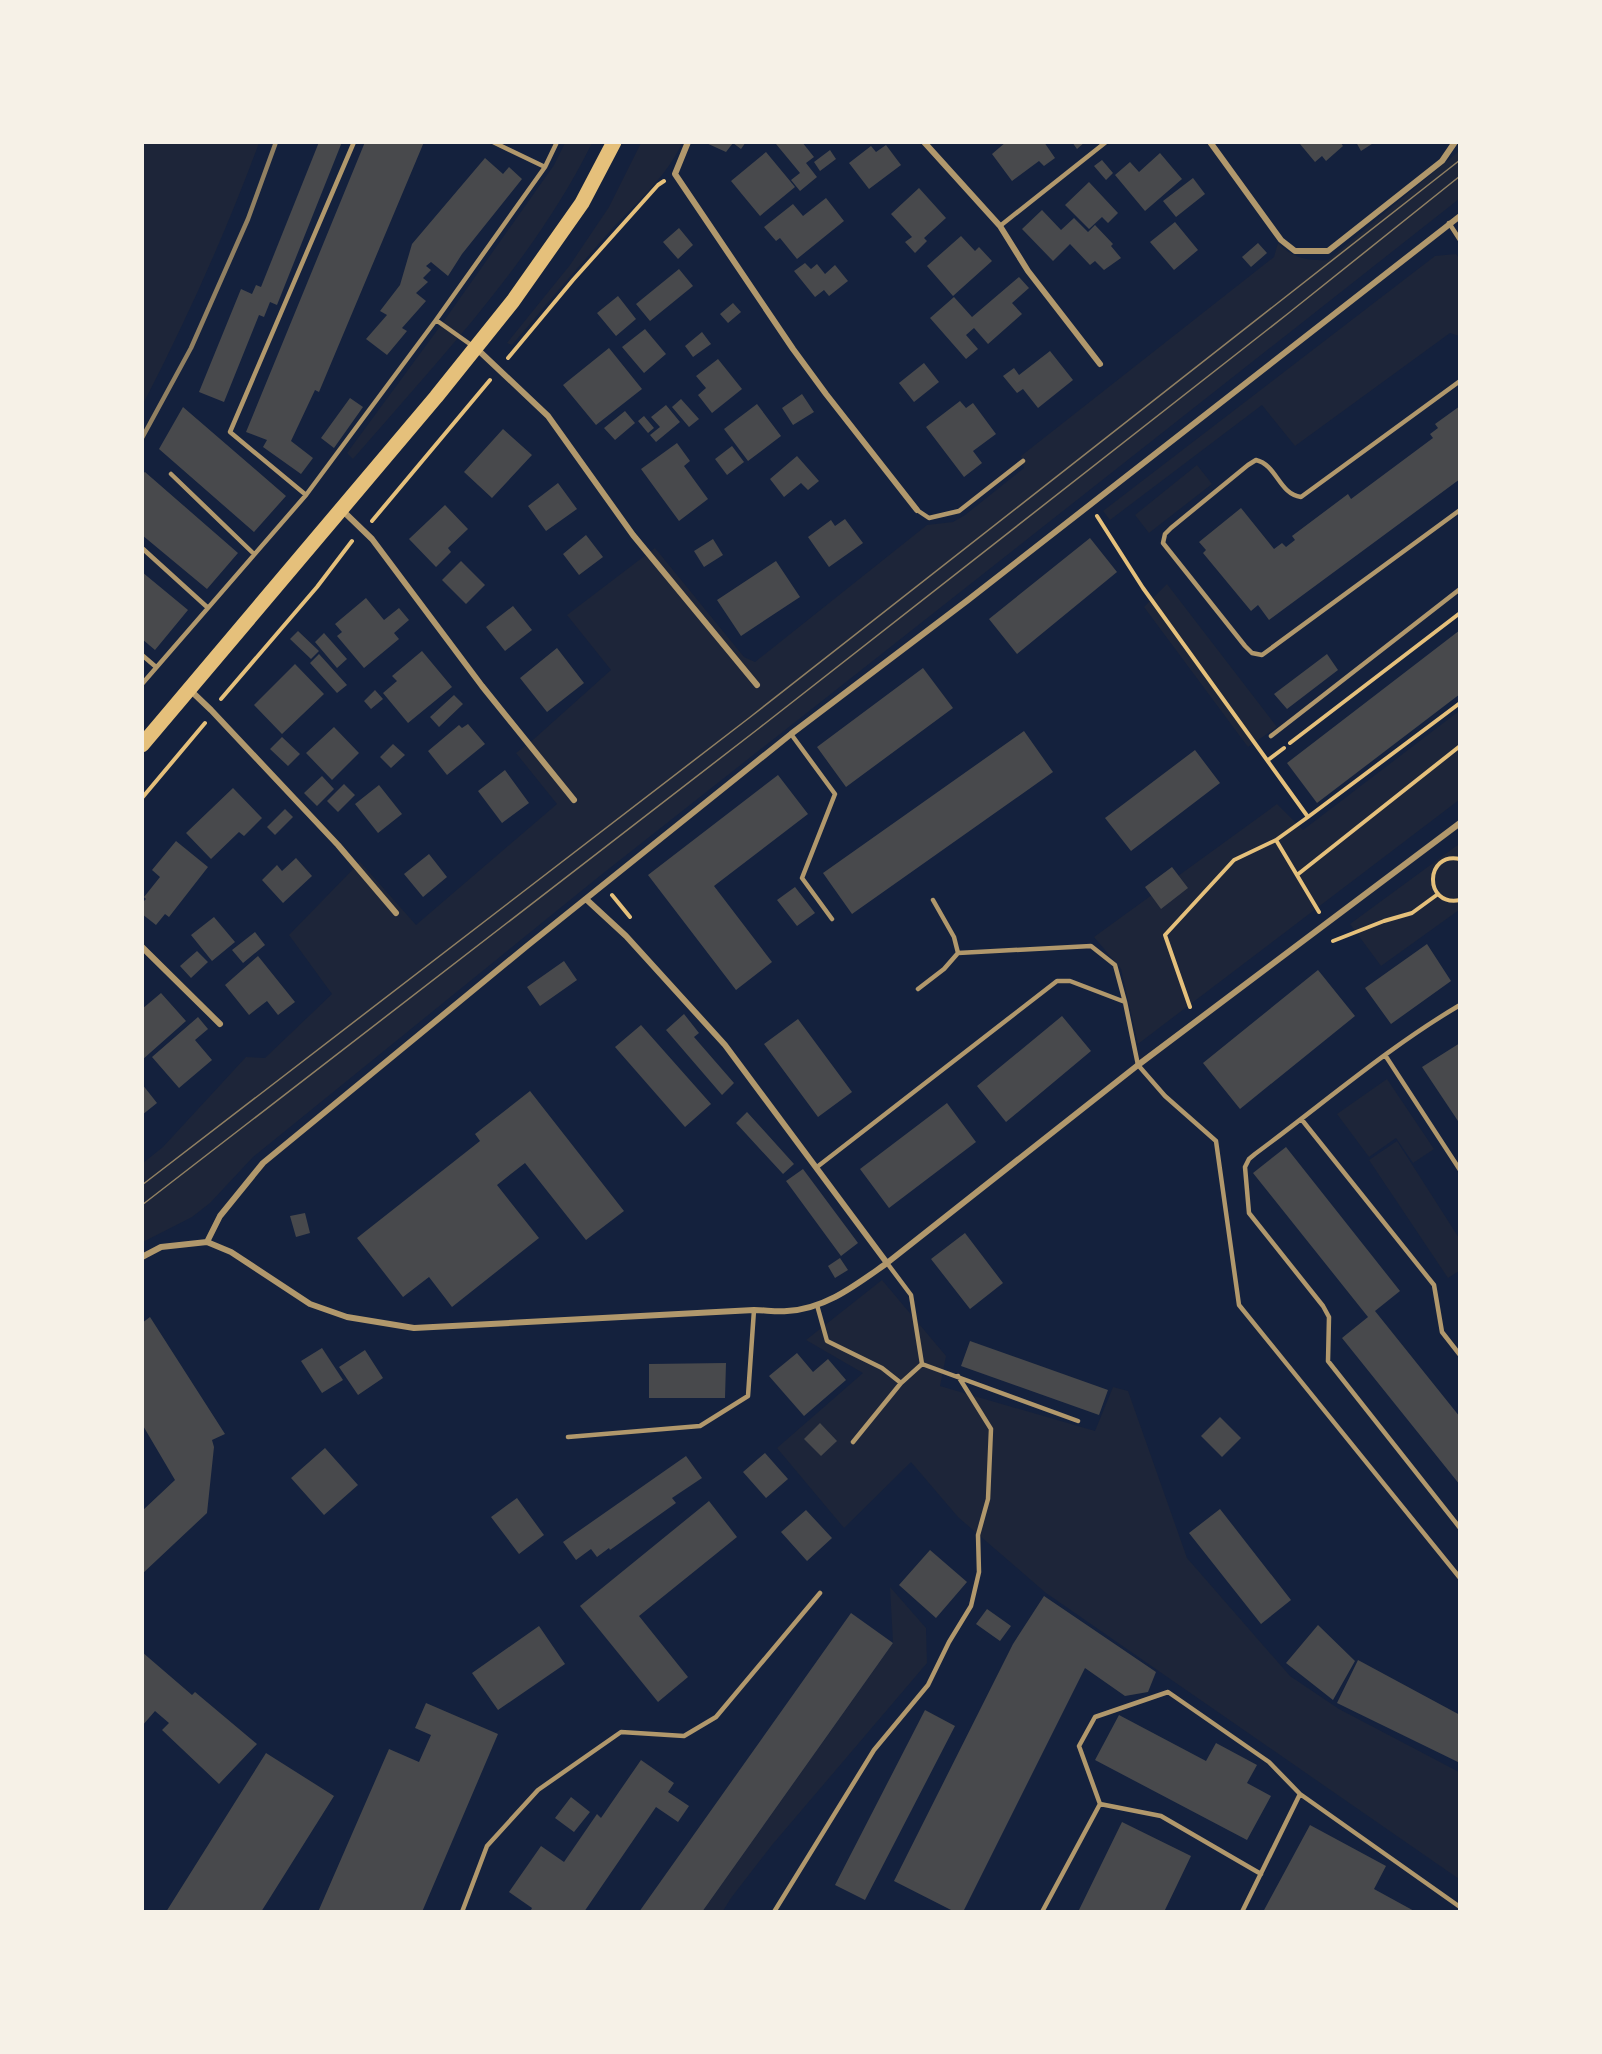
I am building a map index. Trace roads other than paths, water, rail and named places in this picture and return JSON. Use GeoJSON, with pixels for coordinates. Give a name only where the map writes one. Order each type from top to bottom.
{"type":"FeatureCollection","features":[{"type":"Feature","properties":{"kind":"main road"},"geometry":{"type":"LineString","coordinates":[[142,745],[513,301],[582,203],[614,142]]}},
{"type":"Feature","properties":{"kind":"street"},"geometry":{"type":"LineString","coordinates":[[688,142],[675,174],[800,358],[917,510]]}},
{"type":"Feature","properties":{"kind":"street"},"geometry":{"type":"LineString","coordinates":[[924,142],[1000,226],[1028,271],[1100,364]]}},
{"type":"Feature","properties":{"kind":"street"},"geometry":{"type":"LineString","coordinates":[[1210,142],[1281,240],[1295,251],[1328,251],[1442,161],[1455,142]]}},
{"type":"Feature","properties":{"kind":"street"},"geometry":{"type":"LineString","coordinates":[[207,1242],[220,1216],[263,1163],[527,946],[791,734],[968,600],[1460,216]]}},
{"type":"Feature","properties":{"kind":"street"},"geometry":{"type":"LineString","coordinates":[[475,347],[500,368],[548,416],[633,535],[757,685]]}},
{"type":"Feature","properties":{"kind":"street"},"geometry":{"type":"LineString","coordinates":[[340,508],[363,528],[482,686],[574,800]]}},
{"type":"Feature","properties":{"kind":"street"},"geometry":{"type":"LineString","coordinates":[[189,689],[338,845],[396,913]]}},
{"type":"Feature","properties":{"kind":"street"},"geometry":{"type":"LineString","coordinates":[[142,1257],[161,1247],[207,1242],[231,1252],[310,1304],[347,1317],[414,1328],[754,1310],[789,1311],[817,1305],[849,1290],[887,1263],[1138,1065],[1460,823]]}},
{"type":"Feature","properties":{"kind":"street"},"geometry":{"type":"LineString","coordinates":[[587,900],[626,936],[725,1045],[887,1263]]}},
{"type":"Feature","properties":{"kind":"street"},"geometry":{"type":"LineString","coordinates":[[142,947],[220,1024]]}},
{"type":"Feature","properties":{"kind":"lane"},"geometry":{"type":"LineString","coordinates":[[306,495],[230,432],[354,142]]}},
{"type":"Feature","properties":{"kind":"lane"},"geometry":{"type":"LineString","coordinates":[[493,142],[545,167]]}},
{"type":"Feature","properties":{"kind":"lane"},"geometry":{"type":"LineString","coordinates":[[142,684],[306,495],[436,320],[545,167],[557,142]]}},
{"type":"Feature","properties":{"kind":"lane"},"geometry":{"type":"LineString","coordinates":[[1000,226],[1106,142]]}},
{"type":"Feature","properties":{"kind":"lane"},"geometry":{"type":"LineString","coordinates":[[1449,223],[1460,240]]}},
{"type":"Feature","properties":{"kind":"lane"},"geometry":{"type":"LineString","coordinates":[[436,320],[475,347]]}},
{"type":"Feature","properties":{"kind":"lane"},"geometry":{"type":"LineString","coordinates":[[1460,381],[1301,497],[1293,496],[1264,462],[1256,460],[1171,528],[1165,534],[1163,543],[1245,646],[1252,653],[1262,655],[1460,510]]}},
{"type":"Feature","properties":{"kind":"lane"},"geometry":{"type":"LineString","coordinates":[[917,510],[929,518],[959,511],[1023,461]]}},
{"type":"Feature","properties":{"kind":"lane"},"geometry":{"type":"LineString","coordinates":[[171,474],[254,554]]}},
{"type":"Feature","properties":{"kind":"lane"},"geometry":{"type":"LineString","coordinates":[[142,548],[207,607]]}},
{"type":"Feature","properties":{"kind":"lane"},"geometry":{"type":"LineString","coordinates":[[1271,736],[1460,590]]}},
{"type":"Feature","properties":{"kind":"lane"},"geometry":{"type":"LineString","coordinates":[[142,655],[156,667]]}},
{"type":"Feature","properties":{"kind":"lane"},"geometry":{"type":"LineString","coordinates":[[791,734],[835,794],[802,878],[832,919]]}},
{"type":"Feature","properties":{"kind":"lane"},"geometry":{"type":"LineString","coordinates":[[933,900],[954,937],[958,953]]}},
{"type":"Feature","properties":{"kind":"lane"},"geometry":{"type":"LineString","coordinates":[[918,989],[944,969],[958,953],[1091,946],[1115,965],[1138,1065],[1165,1096],[1216,1141],[1239,1305],[1460,1578]]}},
{"type":"Feature","properties":{"kind":"lane"},"geometry":{"type":"LineString","coordinates":[[817,1167],[1057,981],[1070,981],[1125,1002]]}},
{"type":"Feature","properties":{"kind":"lane"},"geometry":{"type":"LineString","coordinates":[[1460,1005],[1343,1086],[1249,1159],[1245,1167],[1249,1213],[1323,1306],[1329,1317],[1328,1361],[1460,1528]]}},
{"type":"Feature","properties":{"kind":"lane"},"geometry":{"type":"LineString","coordinates":[[1385,1055],[1460,1170]]}},
{"type":"Feature","properties":{"kind":"lane"},"geometry":{"type":"LineString","coordinates":[[1302,1120],[1434,1285],[1442,1332],[1460,1355]]}},
{"type":"Feature","properties":{"kind":"lane"},"geometry":{"type":"LineString","coordinates":[[887,1263],[911,1295],[922,1364]]}},
{"type":"Feature","properties":{"kind":"lane"},"geometry":{"type":"LineString","coordinates":[[817,1305],[827,1341],[882,1368],[901,1383]]}},
{"type":"Feature","properties":{"kind":"lane"},"geometry":{"type":"LineString","coordinates":[[568,1437],[700,1426],[748,1396],[754,1310]]}},
{"type":"Feature","properties":{"kind":"lane"},"geometry":{"type":"LineString","coordinates":[[922,1364],[1078,1421]]}},
{"type":"Feature","properties":{"kind":"lane"},"geometry":{"type":"LineString","coordinates":[[853,1442],[901,1383],[922,1364]]}},
{"type":"Feature","properties":{"kind":"lane"},"geometry":{"type":"LineString","coordinates":[[774,1911],[874,1750],[928,1685],[949,1642],[971,1606],[979,1572],[978,1534],[988,1499],[992,1429],[958,1376]]}},
{"type":"Feature","properties":{"kind":"lane"},"geometry":{"type":"LineString","coordinates":[[462,1911],[487,1846],[538,1790],[621,1732],[684,1736],[716,1717],[820,1593]]}},
{"type":"Feature","properties":{"kind":"lane"},"geometry":{"type":"LineString","coordinates":[[1042,1911],[1101,1804],[1079,1746],[1095,1717],[1168,1692],[1269,1762],[1300,1794],[1460,1907]]}},
{"type":"Feature","properties":{"kind":"lane"},"geometry":{"type":"LineString","coordinates":[[1242,1911],[1300,1794]]}},
{"type":"Feature","properties":{"kind":"lane"},"geometry":{"type":"LineString","coordinates":[[1101,1804],[1161,1816],[1261,1874]]}},
{"type":"Feature","properties":{"kind":"tram line"},"geometry":{"type":"LineString","coordinates":[[142,1185],[749,718],[1460,160]]}},
{"type":"Feature","properties":{"kind":"tram line"},"geometry":{"type":"LineString","coordinates":[[142,1205],[758,729],[1460,176]]}},
{"type":"Feature","properties":{"kind":"railway"},"geometry":{"type":"LineString","coordinates":[[142,438],[191,348],[248,219],[276,142]]}}]}
